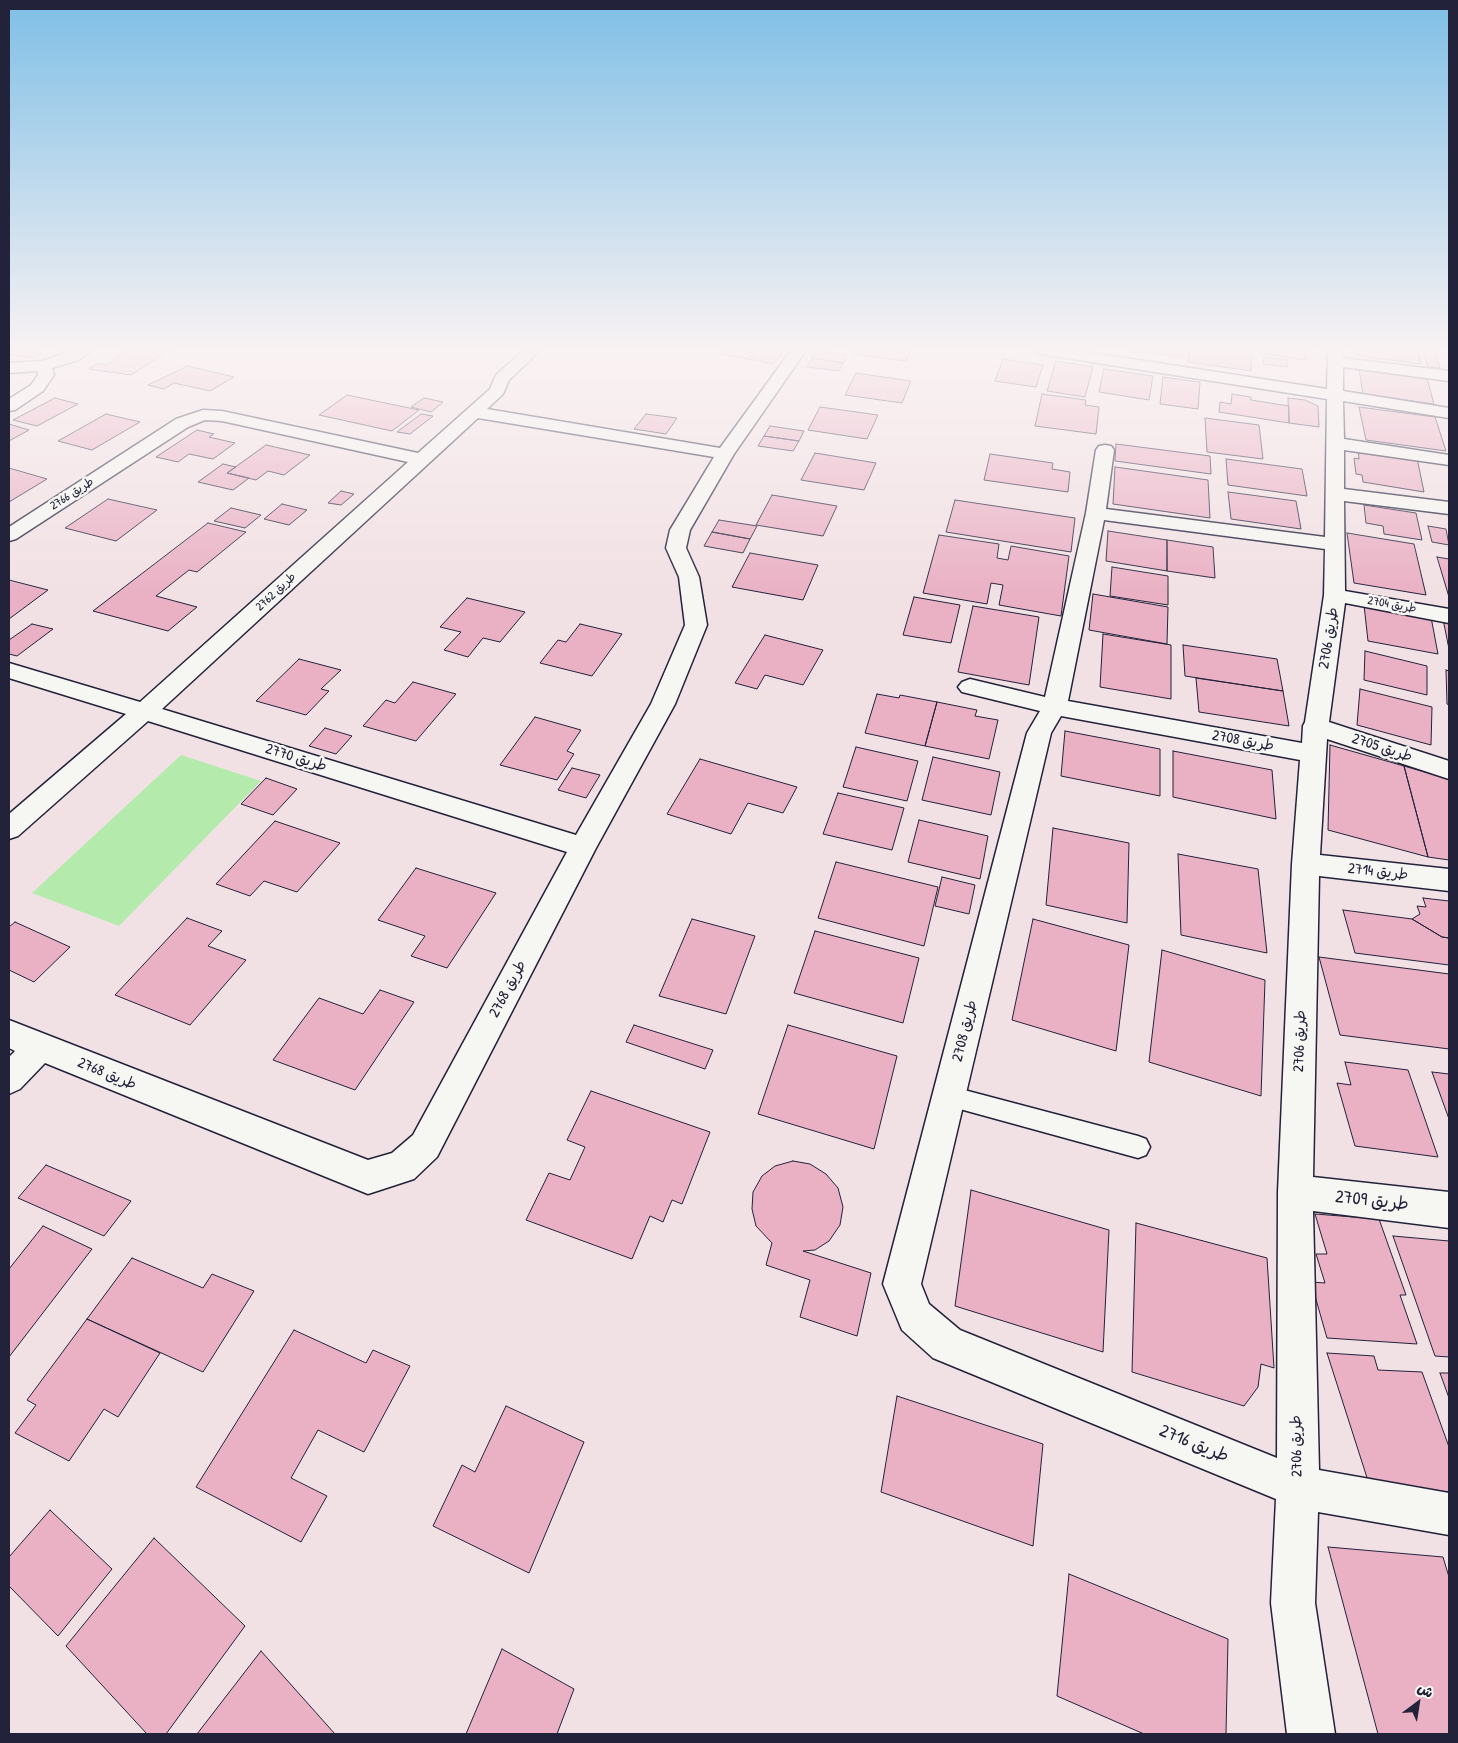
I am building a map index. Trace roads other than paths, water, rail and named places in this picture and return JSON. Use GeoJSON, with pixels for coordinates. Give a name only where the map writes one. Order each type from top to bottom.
{"type":"FeatureCollection","features":[{"type":"Feature","properties":{"kind":"street","name":"طريق 2766"},"geometry":{"type":"LineString","coordinates":[[9,535],[171,430]]}},
{"type":"Feature","properties":{"kind":"street","name":"طريق 2766"},"geometry":{"type":"LineString","coordinates":[[288,430],[420,459]]}},
{"type":"Feature","properties":{"kind":"street","name":"طريق 2762"},"geometry":{"type":"LineString","coordinates":[[9,828],[144,712],[453,430]]}},
{"type":"Feature","properties":{"kind":"street"},"geometry":{"type":"LineString","coordinates":[[584,430],[725,454]]}},
{"type":"Feature","properties":{"kind":"street","name":"طريق 2768"},"geometry":{"type":"LineString","coordinates":[[9,1034],[39,1048],[368,1177],[402,1167],[425,1146],[583,847],[663,704],[696,625],[689,577],[676,548],[680,530],[725,454],[742,430]]}},
{"type":"Feature","properties":{"kind":"street","name":"طريق 2706"},"geometry":{"type":"LineString","coordinates":[[1311,1734],[1293,1603],[1298,1487],[1295,1192],[1306,864],[1314,740],[1335,595],[1337,494],[1335,430]]}},
{"type":"Feature","properties":{"kind":"street"},"geometry":{"type":"LineString","coordinates":[[1335,443],[1449,460]]}},
{"type":"Feature","properties":{"kind":"street","name":"طريق 2708"},"geometry":{"type":"LineString","coordinates":[[948,1344],[915,1317],[902,1284],[1039,733],[1055,707],[1096,513],[1106,450]]}},
{"type":"Feature","properties":{"kind":"street"},"geometry":{"type":"LineString","coordinates":[[1337,494],[1449,508]]}},
{"type":"Feature","properties":{"kind":"street"},"geometry":{"type":"LineString","coordinates":[[1096,513],[1335,544]]}},
{"type":"Feature","properties":{"kind":"street","name":"طريق 2704"},"geometry":{"type":"LineString","coordinates":[[1335,595],[1449,616]]}},
{"type":"Feature","properties":{"kind":"street","name":"طريق 2770"},"geometry":{"type":"LineString","coordinates":[[9,670],[583,847]]}},
{"type":"Feature","properties":{"kind":"street","name":"طريق 2708"},"geometry":{"type":"LineString","coordinates":[[970,687],[1055,707],[1314,740]]}},
{"type":"Feature","properties":{"kind":"street","name":"طريق 2705"},"geometry":{"type":"LineString","coordinates":[[1314,740],[1449,770]]}},
{"type":"Feature","properties":{"kind":"street","name":"طريق 2714"},"geometry":{"type":"LineString","coordinates":[[1306,864],[1449,880]]}},
{"type":"Feature","properties":{"kind":"street"},"geometry":{"type":"LineString","coordinates":[[9,1079],[39,1048]]}},
{"type":"Feature","properties":{"kind":"street","name":"طريق 2709"},"geometry":{"type":"LineString","coordinates":[[1295,1192],[1449,1210]]}},
{"type":"Feature","properties":{"kind":"street","name":"طريق 2716"},"geometry":{"type":"LineString","coordinates":[[948,1344],[1298,1487],[1449,1514]]}},
{"type":"Feature","properties":{"kind":"lane"},"geometry":{"type":"LineString","coordinates":[[948,1096],[1138,1147]]}}]}
